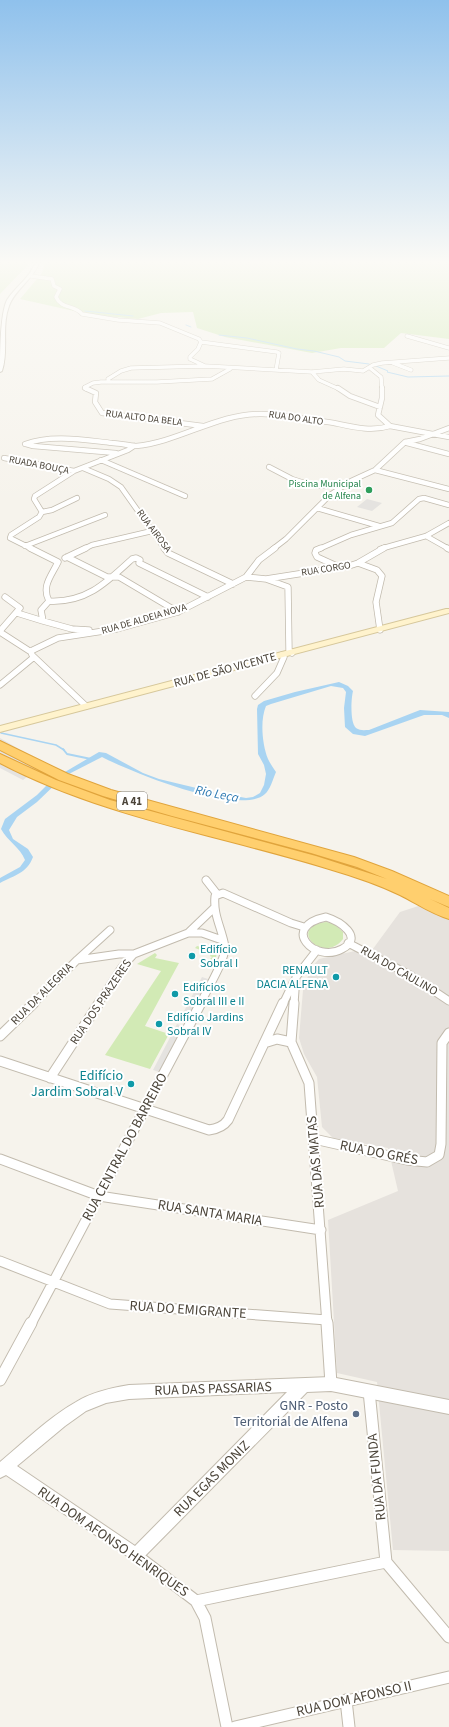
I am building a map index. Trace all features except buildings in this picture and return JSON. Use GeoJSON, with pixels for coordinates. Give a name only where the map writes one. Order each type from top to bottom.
{"type":"FeatureCollection","features":[{"type":"Feature","properties":{"kind":"highway","name":"A 41"},"geometry":{"type":"LineString","coordinates":[[0,745],[32,763],[73,781],[135,802],[268,842],[402,891],[449,914]]}},
{"type":"Feature","properties":{"kind":"highway","name":"A 41"},"geometry":{"type":"LineString","coordinates":[[0,758],[64,789],[128,810],[350,860],[407,882],[449,902]]}},
{"type":"Feature","properties":{"kind":"main road","name":"RUA DE SÃO VICENTE"},"geometry":{"type":"LineString","coordinates":[[0,729],[449,611]]}},
{"type":"Feature","properties":{"kind":"street"},"geometry":{"type":"LineString","coordinates":[[0,371],[3,344]]}},
{"type":"Feature","properties":{"kind":"street"},"geometry":{"type":"LineString","coordinates":[[200,344],[190,359],[205,366]]}},
{"type":"Feature","properties":{"kind":"street"},"geometry":{"type":"LineString","coordinates":[[213,344],[277,352],[279,353],[276,370]]}},
{"type":"Feature","properties":{"kind":"street"},"geometry":{"type":"LineString","coordinates":[[434,344],[449,348]]}},
{"type":"Feature","properties":{"kind":"street"},"geometry":{"type":"LineString","coordinates":[[109,382],[108,380],[123,368],[205,366],[312,372],[344,369],[363,371],[373,365],[390,362],[449,358]]}},
{"type":"Feature","properties":{"kind":"street"},"geometry":{"type":"LineString","coordinates":[[390,362],[411,370]]}},
{"type":"Feature","properties":{"kind":"street","name":"RUA ALTO DA BELA"},"geometry":{"type":"LineString","coordinates":[[203,426],[102,413],[95,402],[96,393],[88,391],[85,387],[92,383],[212,379],[216,378],[230,368]]}},
{"type":"Feature","properties":{"kind":"street"},"geometry":{"type":"LineString","coordinates":[[370,368],[380,377],[382,398],[378,415],[390,426],[404,435],[449,454]]}},
{"type":"Feature","properties":{"kind":"street"},"geometry":{"type":"LineString","coordinates":[[312,372],[319,380],[334,386],[350,396],[380,407]]}},
{"type":"Feature","properties":{"kind":"street","name":"RUA DO ALTO"},"geometry":{"type":"LineString","coordinates":[[134,446],[158,442],[230,418],[267,414],[373,430],[390,426]]}},
{"type":"Feature","properties":{"kind":"street"},"geometry":{"type":"LineString","coordinates":[[404,435],[433,434],[449,428]]}},
{"type":"Feature","properties":{"kind":"street"},"geometry":{"type":"LineString","coordinates":[[246,577],[259,560],[286,540],[317,508],[343,485],[375,470],[404,435],[433,434],[449,438]]}},
{"type":"Feature","properties":{"kind":"street"},"geometry":{"type":"LineString","coordinates":[[120,453],[32,446],[26,444],[30,442],[74,439],[134,446]]}},
{"type":"Feature","properties":{"kind":"street"},"geometry":{"type":"LineString","coordinates":[[42,512],[34,499],[35,496],[74,471],[128,450],[134,446]]}},
{"type":"Feature","properties":{"kind":"street","name":"RUADA BOUÇA"},"geometry":{"type":"LineString","coordinates":[[4,458],[74,471]]}},
{"type":"Feature","properties":{"kind":"street"},"geometry":{"type":"LineString","coordinates":[[101,460],[185,496]]}},
{"type":"Feature","properties":{"kind":"street"},"geometry":{"type":"LineString","coordinates":[[269,467],[292,479],[314,486],[343,485]]}},
{"type":"Feature","properties":{"kind":"street","name":"RUA AIROSA"},"geometry":{"type":"LineString","coordinates":[[83,468],[109,479],[121,487],[168,553],[233,584]]}},
{"type":"Feature","properties":{"kind":"street"},"geometry":{"type":"LineString","coordinates":[[375,470],[449,489]]}},
{"type":"Feature","properties":{"kind":"street"},"geometry":{"type":"LineString","coordinates":[[58,562],[25,546],[9,536],[39,517],[42,512],[52,510],[76,498]]}},
{"type":"Feature","properties":{"kind":"street"},"geometry":{"type":"LineString","coordinates":[[339,567],[318,557],[315,553],[316,550],[338,539],[392,523],[419,499],[424,498],[449,505]]}},
{"type":"Feature","properties":{"kind":"street"},"geometry":{"type":"LineString","coordinates":[[317,508],[379,526]]}},
{"type":"Feature","properties":{"kind":"street"},"geometry":{"type":"LineString","coordinates":[[25,546],[105,515]]}},
{"type":"Feature","properties":{"kind":"street","name":"RUA CORGO"},"geometry":{"type":"LineString","coordinates":[[266,579],[358,563],[380,549],[426,536],[449,522]]}},
{"type":"Feature","properties":{"kind":"street"},"geometry":{"type":"LineString","coordinates":[[49,601],[46,595],[45,586],[48,577],[58,562],[92,545],[152,531]]}},
{"type":"Feature","properties":{"kind":"street"},"geometry":{"type":"LineString","coordinates":[[426,536],[449,549]]}},
{"type":"Feature","properties":{"kind":"street"},"geometry":{"type":"LineString","coordinates":[[67,557],[107,576],[119,577],[178,612]]}},
{"type":"Feature","properties":{"kind":"street"},"geometry":{"type":"LineString","coordinates":[[49,601],[63,602],[80,598],[104,584],[132,559],[136,558],[140,560],[139,563],[208,597]]}},
{"type":"Feature","properties":{"kind":"street"},"geometry":{"type":"LineString","coordinates":[[358,563],[377,570],[382,574],[375,608],[380,630]]}},
{"type":"Feature","properties":{"kind":"street"},"geometry":{"type":"LineString","coordinates":[[246,577],[266,579],[288,587],[289,650],[292,653]]}},
{"type":"Feature","properties":{"kind":"street","name":"RUA DE ALDEIA NOVA"},"geometry":{"type":"LineString","coordinates":[[0,685],[32,654],[36,647],[58,638],[103,631],[178,612],[246,577]]}},
{"type":"Feature","properties":{"kind":"street"},"geometry":{"type":"LineString","coordinates":[[5,597],[20,608],[0,631],[32,654],[86,706]]}},
{"type":"Feature","properties":{"kind":"street"},"geometry":{"type":"LineString","coordinates":[[24,615],[41,610],[49,601]]}},
{"type":"Feature","properties":{"kind":"street"},"geometry":{"type":"LineString","coordinates":[[41,610],[43,621]]}},
{"type":"Feature","properties":{"kind":"street"},"geometry":{"type":"LineString","coordinates":[[17,613],[72,629],[103,631]]}},
{"type":"Feature","properties":{"kind":"street"},"geometry":{"type":"LineString","coordinates":[[254,696],[277,673],[284,657],[282,655]]}},
{"type":"Feature","properties":{"kind":"street"},"geometry":{"type":"LineString","coordinates":[[206,880],[217,894]]}},
{"type":"Feature","properties":{"kind":"street"},"geometry":{"type":"LineString","coordinates":[[214,908],[214,898],[217,894],[223,893],[291,923],[304,927]]}},
{"type":"Feature","properties":{"kind":"street","name":"RUA DOS PRAZERES"},"geometry":{"type":"LineString","coordinates":[[188,933],[214,908]]}},
{"type":"Feature","properties":{"kind":"street","name":"RUA CENTRAL DO BARREIRO"},"geometry":{"type":"LineString","coordinates":[[0,1379],[53,1283],[217,972],[225,949],[214,908]]}},
{"type":"Feature","properties":{"kind":"street"},"geometry":{"type":"LineString","coordinates":[[319,918],[333,918],[348,927],[350,937],[348,943],[338,950],[324,952],[311,947],[304,939],[304,927],[313,920],[319,918]]}},
{"type":"Feature","properties":{"kind":"street"},"geometry":{"type":"LineString","coordinates":[[77,960],[110,930]]}},
{"type":"Feature","properties":{"kind":"street","name":"RUA DOS PRAZERES"},"geometry":{"type":"LineString","coordinates":[[50,1078],[122,967],[134,954],[188,933],[199,932],[222,940]]}},
{"type":"Feature","properties":{"kind":"street","name":"RUA DO CAULINO"},"geometry":{"type":"LineString","coordinates":[[348,943],[410,975],[449,1001]]}},
{"type":"Feature","properties":{"kind":"street"},"geometry":{"type":"LineString","coordinates":[[0,1061],[209,1130],[219,1128],[228,1120],[263,1043],[296,977],[317,950]]}},
{"type":"Feature","properties":{"kind":"street","name":"RUA DA ALEGRIA"},"geometry":{"type":"LineString","coordinates":[[0,1036],[77,960],[119,954],[134,954]]}},
{"type":"Feature","properties":{"kind":"street","name":"RUA DAS MATAS"},"geometry":{"type":"LineString","coordinates":[[296,977],[291,1042],[309,1083],[321,1230],[331,1384]]}},
{"type":"Feature","properties":{"kind":"street","name":"RUA DO GRÉS"},"geometry":{"type":"LineString","coordinates":[[314,1139],[407,1160],[427,1162],[439,1155],[441,1144],[442,1043],[449,1033]]}},
{"type":"Feature","properties":{"kind":"street"},"geometry":{"type":"LineString","coordinates":[[263,1043],[271,1038],[278,1037],[291,1042]]}},
{"type":"Feature","properties":{"kind":"street","name":"RUA SANTA MARIA"},"geometry":{"type":"LineString","coordinates":[[0,1159],[99,1196],[321,1230]]}},
{"type":"Feature","properties":{"kind":"street","name":"RUA DO EMIGRANTE"},"geometry":{"type":"LineString","coordinates":[[0,1262],[110,1304],[327,1320]]}},
{"type":"Feature","properties":{"kind":"street","name":"RUA DAS PASSARIAS"},"geometry":{"type":"LineString","coordinates":[[3,1469],[60,1421],[82,1406],[106,1396],[146,1391],[331,1384],[449,1407]]}},
{"type":"Feature","properties":{"kind":"street","name":"RUA EGAS MONIZ"},"geometry":{"type":"LineString","coordinates":[[136,1555],[304,1385]]}},
{"type":"Feature","properties":{"kind":"street","name":"RUA DA FUNDA"},"geometry":{"type":"LineString","coordinates":[[369,1391],[386,1562]]}},
{"type":"Feature","properties":{"kind":"street","name":"RUA DOM AFONSO HENRIQUES"},"geometry":{"type":"LineString","coordinates":[[3,1469],[136,1555],[196,1601],[386,1562]]}},
{"type":"Feature","properties":{"kind":"street"},"geometry":{"type":"LineString","coordinates":[[386,1562],[449,1637]]}},
{"type":"Feature","properties":{"kind":"street"},"geometry":{"type":"LineString","coordinates":[[196,1601],[205,1618],[227,1727]]}},
{"type":"Feature","properties":{"kind":"street","name":"RUA DOM AFONSO II"},"geometry":{"type":"LineString","coordinates":[[235,1727],[449,1677]]}},
{"type":"Feature","properties":{"kind":"street"},"geometry":{"type":"LineString","coordinates":[[346,1700],[349,1727]]}},
{"type":"Feature","properties":{"kind":"shaded area"},"geometry":{"type":"Polygon","coordinates":[[[367,499],[382,503],[372,511],[357,507],[367,499]]]}},
{"type":"Feature","properties":{"kind":"shaded area"},"geometry":{"type":"Polygon","coordinates":[[[0,738],[45,763],[23,780],[0,768],[0,738]]]}},
{"type":"Feature","properties":{"kind":"shaded area"},"geometry":{"type":"Polygon","coordinates":[[[449,896],[449,1551],[393,1550],[377,1382],[337,1373],[328,1220],[398,1191],[388,1148],[333,1138],[322,1127],[317,1077],[304,1054],[299,1038],[303,990],[311,968],[319,959],[355,951],[367,957],[400,912],[449,896]]]}},
{"type":"Feature","properties":{"kind":"shaded area"},"geometry":{"type":"Polygon","coordinates":[[[202,977],[208,979],[188,1017],[182,1015],[202,977]]]}},
{"type":"Feature","properties":{"kind":"shaded area"},"geometry":{"type":"Polygon","coordinates":[[[177,1024],[183,1026],[159,1072],[153,1070],[177,1024]]]}},
{"type":"Feature","properties":{"kind":"green space"},"geometry":{"type":"Polygon","coordinates":[[[261,344],[389,344],[384,348],[341,348],[312,353],[261,344]]]}},
{"type":"Feature","properties":{"kind":"green space"},"geometry":{"type":"Polygon","coordinates":[[[326,922],[333,923],[343,932],[343,939],[335,946],[326,948],[318,946],[312,942],[309,936],[309,930],[314,925],[326,922]]]}},
{"type":"Feature","properties":{"kind":"green space"},"geometry":{"type":"Polygon","coordinates":[[[197,946],[217,951],[216,958],[211,968],[205,966],[212,957],[210,956],[211,954],[195,948],[197,946]]]}},
{"type":"Feature","properties":{"kind":"green space"},"geometry":{"type":"Polygon","coordinates":[[[155,953],[157,955],[155,958],[179,963],[145,1026],[169,1034],[150,1069],[105,1055],[161,971],[137,964],[155,953]]]}},
{"type":"Feature","properties":{"kind":"water","name":"Rio Leça"},"geometry":{"type":"Polygon","coordinates":[[[339,682],[348,686],[353,691],[351,705],[352,716],[354,725],[359,730],[369,730],[420,710],[449,712],[449,718],[442,715],[424,715],[365,736],[353,734],[345,727],[344,708],[346,692],[343,688],[331,686],[266,706],[262,725],[263,739],[268,759],[276,772],[267,792],[252,800],[233,800],[184,789],[135,772],[102,757],[63,777],[37,802],[17,817],[9,830],[13,839],[28,849],[33,857],[24,870],[0,883],[0,878],[20,867],[25,860],[23,855],[7,838],[1,829],[5,819],[37,795],[53,779],[99,752],[106,753],[143,773],[159,779],[213,792],[246,798],[253,797],[260,793],[264,785],[266,774],[264,765],[258,754],[258,705],[264,701],[295,692],[339,682]]]}},
{"type":"Feature","properties":{"kind":"waterway"},"geometry":{"type":"LineString","coordinates":[[272,344],[314,351],[339,357],[345,361],[369,364]]}},
{"type":"Feature","properties":{"kind":"waterway"},"geometry":{"type":"LineString","coordinates":[[376,366],[388,371],[387,372],[408,377],[449,376]]}},
{"type":"Feature","properties":{"kind":"waterway"},"geometry":{"type":"LineString","coordinates":[[1,733],[56,745],[64,750]]}},
{"type":"Feature","properties":{"kind":"waterway"},"geometry":{"type":"LineString","coordinates":[[64,750],[67,754],[91,759]]}},
{"type":"Feature","properties":{"kind":"place","name":"Piscina Municipal de Alfena"},"geometry":{"type":"Point","coordinates":[369,490]}},
{"type":"Feature","properties":{"kind":"place","name":"Edifício Sobral I"},"geometry":{"type":"Point","coordinates":[192,956]}},
{"type":"Feature","properties":{"kind":"place","name":"RENAULT DACIA ALFENA"},"geometry":{"type":"Point","coordinates":[336,977]}},
{"type":"Feature","properties":{"kind":"place","name":"Edifícios Sobral III e II"},"geometry":{"type":"Point","coordinates":[175,994]}},
{"type":"Feature","properties":{"kind":"place","name":"Edifício Jardins Sobral IV"},"geometry":{"type":"Point","coordinates":[159,1024]}},
{"type":"Feature","properties":{"kind":"place","name":"Edifício Jardim Sobral V"},"geometry":{"type":"Point","coordinates":[131,1084]}},
{"type":"Feature","properties":{"kind":"place","name":"GNR - Posto Territorial de Alfena"},"geometry":{"type":"Point","coordinates":[356,1414]}}]}
